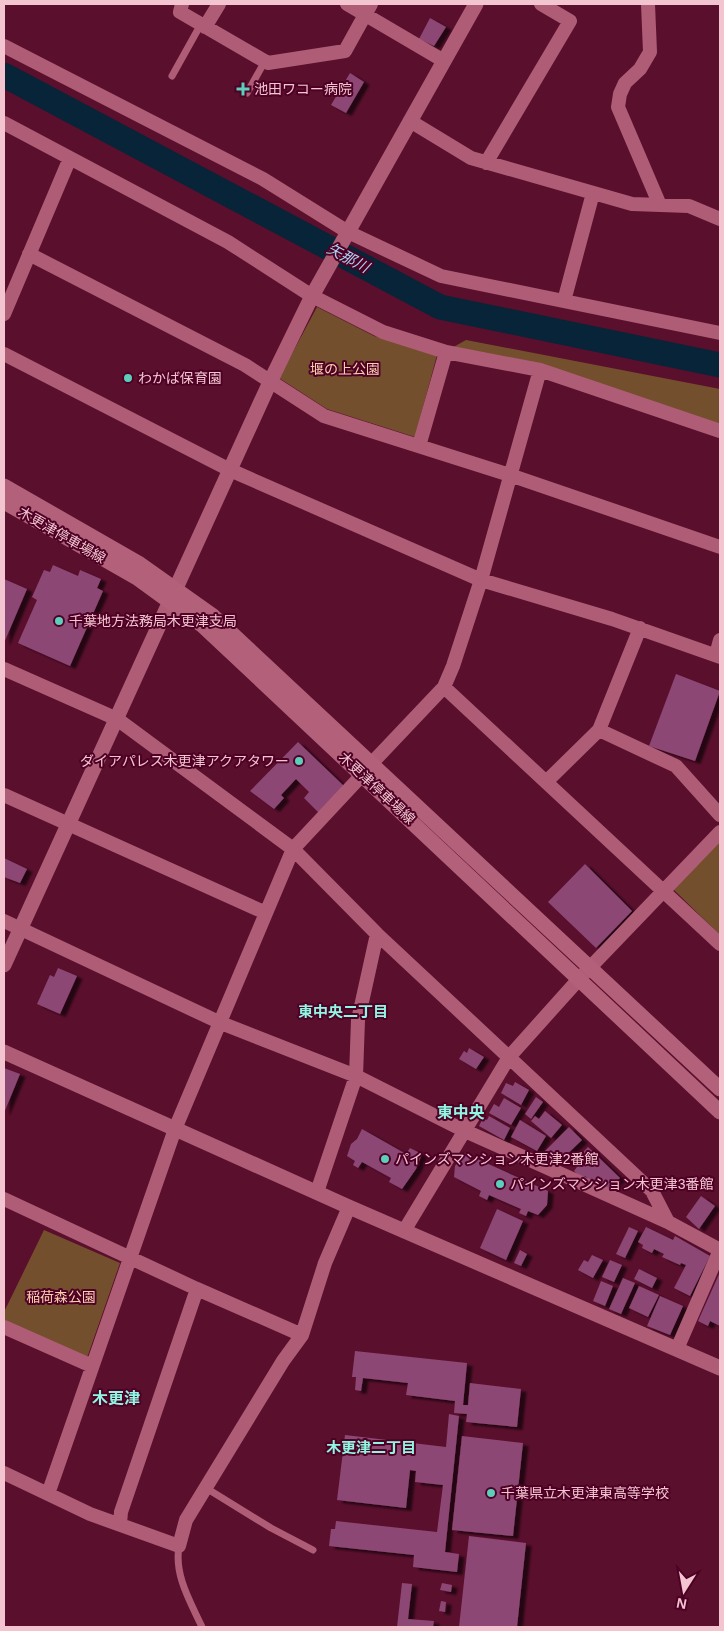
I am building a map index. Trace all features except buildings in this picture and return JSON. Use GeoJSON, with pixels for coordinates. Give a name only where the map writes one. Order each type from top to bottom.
{"type":"FeatureCollection","features":[{"type":"Feature","properties":{"kind":"main road","name":"木更津停車場線"},"geometry":{"type":"LineString","coordinates":[[4,486],[140,564],[172,595]]}},
{"type":"Feature","properties":{"kind":"main road","name":"木更津停車場線"},"geometry":{"type":"LineString","coordinates":[[4,502],[137,578],[212,615],[367,769],[584,974],[720,1112]]}},
{"type":"Feature","properties":{"kind":"main road","name":"木更津停車場線"},"geometry":{"type":"LineString","coordinates":[[584,974],[720,1090]]}},
{"type":"Feature","properties":{"kind":"street"},"geometry":{"type":"LineString","coordinates":[[182,4],[180,12],[268,63],[345,50],[368,9]]}},
{"type":"Feature","properties":{"kind":"street"},"geometry":{"type":"LineString","coordinates":[[203,25],[219,4]]}},
{"type":"Feature","properties":{"kind":"street"},"geometry":{"type":"LineString","coordinates":[[347,4],[368,9],[444,61]]}},
{"type":"Feature","properties":{"kind":"street"},"geometry":{"type":"LineString","coordinates":[[4,965],[19,928],[70,823],[270,382],[312,296],[476,4]]}},
{"type":"Feature","properties":{"kind":"street"},"geometry":{"type":"LineString","coordinates":[[486,163],[570,21],[541,4]]}},
{"type":"Feature","properties":{"kind":"street"},"geometry":{"type":"LineString","coordinates":[[648,4],[650,52],[640,69],[625,82],[620,94],[618,107],[659,203]]}},
{"type":"Feature","properties":{"kind":"street"},"geometry":{"type":"LineString","coordinates":[[4,46],[263,179],[348,232],[440,276],[720,333]]}},
{"type":"Feature","properties":{"kind":"street"},"geometry":{"type":"LineString","coordinates":[[410,121],[471,158],[486,163],[632,204],[659,203],[689,206],[720,219]]}},
{"type":"Feature","properties":{"kind":"street"},"geometry":{"type":"LineString","coordinates":[[4,124],[228,242],[312,296],[384,332],[446,352],[540,370],[720,431]]}},
{"type":"Feature","properties":{"kind":"street"},"geometry":{"type":"LineString","coordinates":[[4,314],[70,158]]}},
{"type":"Feature","properties":{"kind":"street"},"geometry":{"type":"LineString","coordinates":[[564,301],[593,193]]}},
{"type":"Feature","properties":{"kind":"street"},"geometry":{"type":"LineString","coordinates":[[29,254],[245,365],[324,416],[510,475],[720,547]]}},
{"type":"Feature","properties":{"kind":"street"},"geometry":{"type":"LineString","coordinates":[[419,446],[446,352]]}},
{"type":"Feature","properties":{"kind":"street"},"geometry":{"type":"LineString","coordinates":[[4,354],[230,470],[481,580],[640,628],[718,656],[720,640]]}},
{"type":"Feature","properties":{"kind":"street"},"geometry":{"type":"LineString","coordinates":[[48,1494],[175,1129],[293,849],[444,687],[453,666],[481,580],[540,370]]}},
{"type":"Feature","properties":{"kind":"street"},"geometry":{"type":"LineString","coordinates":[[546,782],[599,730],[640,628]]}},
{"type":"Feature","properties":{"kind":"street"},"geometry":{"type":"LineString","coordinates":[[4,669],[117,718],[293,849],[377,934],[652,1191],[668,1222]]}},
{"type":"Feature","properties":{"kind":"street"},"geometry":{"type":"LineString","coordinates":[[444,687],[720,944]]}},
{"type":"Feature","properties":{"kind":"street"},"geometry":{"type":"LineString","coordinates":[[599,730],[676,766],[720,815]]}},
{"type":"Feature","properties":{"kind":"street"},"geometry":{"type":"LineString","coordinates":[[4,795],[70,823],[266,913]]}},
{"type":"Feature","properties":{"kind":"street"},"geometry":{"type":"LineString","coordinates":[[404,1231],[463,1130],[509,1057],[584,974],[720,832]]}},
{"type":"Feature","properties":{"kind":"street"},"geometry":{"type":"LineString","coordinates":[[4,922],[221,1023],[356,1076],[463,1130],[668,1222],[720,1250],[677,1349]]}},
{"type":"Feature","properties":{"kind":"street"},"geometry":{"type":"LineString","coordinates":[[317,1192],[356,1076],[358,1020],[377,934]]}},
{"type":"Feature","properties":{"kind":"street"},"geometry":{"type":"LineString","coordinates":[[4,1052],[404,1231],[720,1368]]}},
{"type":"Feature","properties":{"kind":"street"},"geometry":{"type":"LineString","coordinates":[[4,1199],[196,1290],[302,1335]]}},
{"type":"Feature","properties":{"kind":"street"},"geometry":{"type":"LineString","coordinates":[[4,1473],[48,1494],[178,1546],[186,1520],[273,1377],[302,1335],[325,1263],[350,1207]]}},
{"type":"Feature","properties":{"kind":"street"},"geometry":{"type":"LineString","coordinates":[[120,1524],[121,1512],[196,1290]]}},
{"type":"Feature","properties":{"kind":"street"},"geometry":{"type":"LineString","coordinates":[[4,1327],[92,1366]]}},
{"type":"Feature","properties":{"kind":"lane"},"geometry":{"type":"LineString","coordinates":[[172,76],[203,25]]}},
{"type":"Feature","properties":{"kind":"lane"},"geometry":{"type":"LineString","coordinates":[[248,93],[265,61]]}},
{"type":"Feature","properties":{"kind":"lane"},"geometry":{"type":"LineString","coordinates":[[206,1488],[271,1528],[313,1550]]}},
{"type":"Feature","properties":{"kind":"lane"},"geometry":{"type":"LineString","coordinates":[[178,1546],[177,1557],[184,1590],[202,1627]]}},
{"type":"Feature","properties":{"kind":"green space","name":"堰の上公園"},"geometry":{"type":"Polygon","coordinates":[[[317,307],[374,336],[437,355],[415,437],[327,409],[279,378],[317,307]]]}},
{"type":"Feature","properties":{"kind":"green space"},"geometry":{"type":"Polygon","coordinates":[[[466,340],[720,389],[720,427],[448,350],[466,340]]]}},
{"type":"Feature","properties":{"kind":"green space"},"geometry":{"type":"Polygon","coordinates":[[[720,838],[720,935],[673,889],[720,838]]]}},
{"type":"Feature","properties":{"kind":"green space","name":"稲荷森公園"},"geometry":{"type":"Polygon","coordinates":[[[44,1230],[120,1263],[87,1358],[4,1322],[4,1312],[44,1230]]]}},
{"type":"Feature","properties":{"kind":"waterway","name":"矢那川"},"geometry":{"type":"LineString","coordinates":[[4,75],[440,307],[720,365]]}},
{"type":"Feature","properties":{"kind":"place","name":"池田ワコー病院"},"geometry":{"type":"Point","coordinates":[243,89]}},
{"type":"Feature","properties":{"kind":"place","name":"わかば保育園"},"geometry":{"type":"Point","coordinates":[128,378]}},
{"type":"Feature","properties":{"kind":"place","name":"千葉地方法務局木更津支局"},"geometry":{"type":"Point","coordinates":[59,621]}},
{"type":"Feature","properties":{"kind":"place","name":"ダイアパレス木更津アクアタワー"},"geometry":{"type":"Point","coordinates":[299,761]}},
{"type":"Feature","properties":{"kind":"place","name":"パインズマンション木更津2番館"},"geometry":{"type":"Point","coordinates":[385,1159]}},
{"type":"Feature","properties":{"kind":"place","name":"パインズマンション木更津3番館"},"geometry":{"type":"Point","coordinates":[500,1184]}},
{"type":"Feature","properties":{"kind":"place","name":"千葉県立木更津東高等学校"},"geometry":{"type":"Point","coordinates":[491,1493]}},
{"type":"Feature","properties":{"kind":"district","name":"東中央二丁目"},"geometry":{"type":"Point","coordinates":[343,1012]}},
{"type":"Feature","properties":{"kind":"district","name":"東中央"},"geometry":{"type":"Point","coordinates":[461,1112]}},
{"type":"Feature","properties":{"kind":"district","name":"木更津"},"geometry":{"type":"Point","coordinates":[116,1398]}},
{"type":"Feature","properties":{"kind":"district","name":"木更津二丁目"},"geometry":{"type":"Point","coordinates":[371,1448]}}]}
